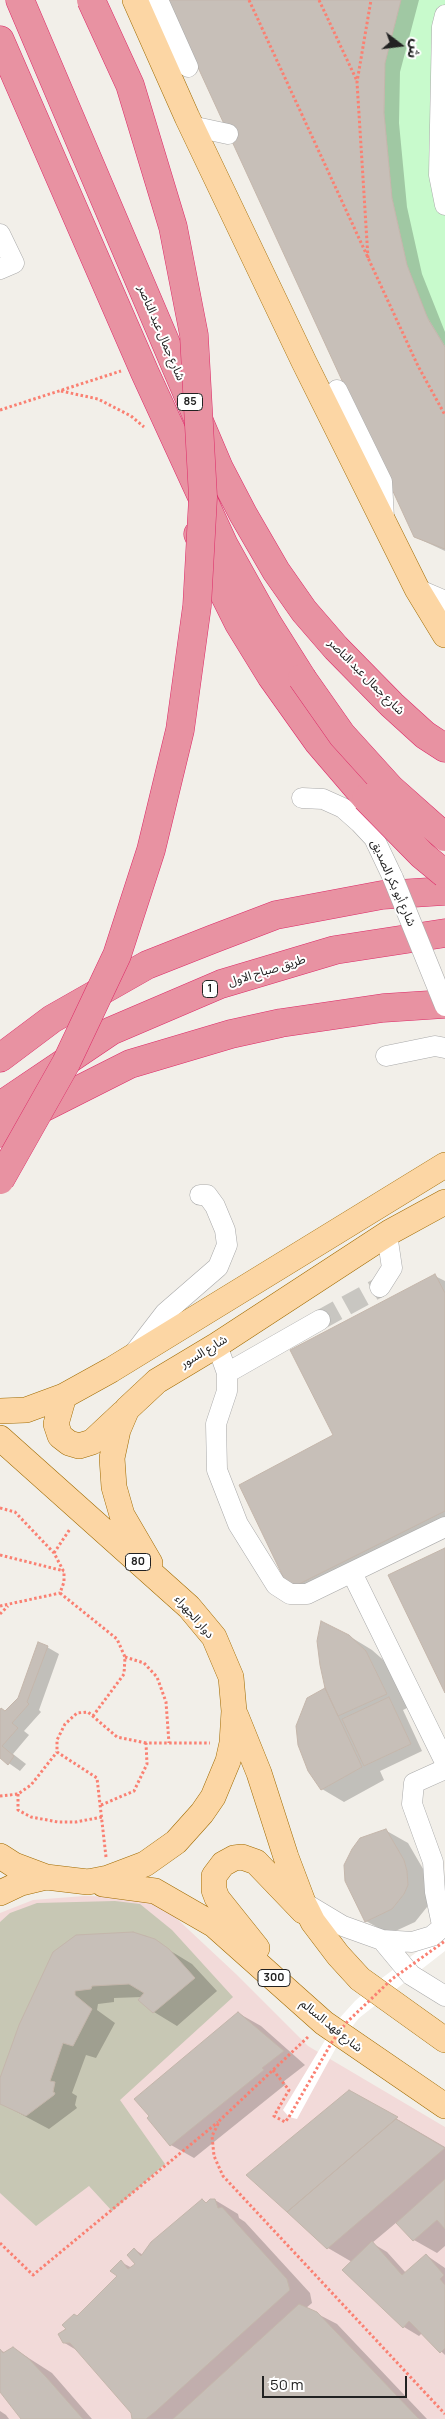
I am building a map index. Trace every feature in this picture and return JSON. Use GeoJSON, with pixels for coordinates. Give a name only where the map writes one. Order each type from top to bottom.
{"type":"FeatureCollection","features":[{"type":"Feature","properties":{"kind":"highway","name":"شارع جمال عبد الناصر"},"geometry":{"type":"LineString","coordinates":[[20,0],[219,468],[243,514],[276,571],[304,611],[336,648],[392,705],[425,734],[445,748]]}},
{"type":"Feature","properties":{"kind":"highway"},"geometry":{"type":"LineString","coordinates":[[0,1180],[66,1064],[117,954],[151,850],[180,730],[197,606],[203,497],[194,335],[173,227],[130,85],[92,0]]}},
{"type":"Feature","properties":{"kind":"highway"},"geometry":{"type":"LineString","coordinates":[[0,40],[145,373],[224,544],[302,678],[348,742],[390,788],[445,837]]}},
{"type":"Feature","properties":{"kind":"highway"},"geometry":{"type":"LineString","coordinates":[[91,249],[114,325],[221,588],[239,624],[295,712],[366,798],[422,855],[445,874]]}},
{"type":"Feature","properties":{"kind":"highway"},"geometry":{"type":"LineString","coordinates":[[0,1058],[52,1019],[146,965],[240,929],[276,916],[373,897],[445,890]]}},
{"type":"Feature","properties":{"kind":"highway","name":"طريق صباح الاول"},"geometry":{"type":"LineString","coordinates":[[0,1106],[111,1031],[221,984],[335,950],[445,933]]}},
{"type":"Feature","properties":{"kind":"highway"},"geometry":{"type":"LineString","coordinates":[[0,1133],[17,1121],[130,1064],[231,1034],[281,1023],[383,1008],[445,1005]]}},
{"type":"Feature","properties":{"kind":"main road"},"geometry":{"type":"LineString","coordinates":[[135,0],[192,126],[300,353],[384,525],[417,589],[445,636]]}},
{"type":"Feature","properties":{"kind":"main road"},"geometry":{"type":"LineString","coordinates":[[0,1411],[26,1410],[64,1396],[131,1358],[445,1165]]}},
{"type":"Feature","properties":{"kind":"main road","name":"شارع السور"},"geometry":{"type":"LineString","coordinates":[[161,1582],[122,1516],[114,1487],[112,1458],[118,1430],[127,1409],[157,1380],[217,1345],[387,1234],[445,1202]]}},
{"type":"Feature","properties":{"kind":"main road"},"geometry":{"type":"LineString","coordinates":[[64,1396],[56,1424],[60,1436],[69,1443],[79,1446],[92,1442],[127,1409]]}},
{"type":"Feature","properties":{"kind":"main road","name":"دوار الجهراء"},"geometry":{"type":"LineString","coordinates":[[0,1438],[189,1607],[214,1637],[231,1677],[234,1711],[232,1742],[221,1780],[202,1814],[176,1842],[144,1864],[98,1880],[46,1877],[14,1865],[0,1856]]}},
{"type":"Feature","properties":{"kind":"main road"},"geometry":{"type":"LineString","coordinates":[[234,1711],[259,1773],[270,1811],[308,1912]]}},
{"type":"Feature","properties":{"kind":"main road"},"geometry":{"type":"LineString","coordinates":[[272,1977],[254,1944],[218,1898],[213,1884],[218,1870],[223,1864],[234,1858],[250,1859],[262,1868],[308,1912],[338,1955],[360,1979],[445,2040]]}},
{"type":"Feature","properties":{"kind":"main road"},"geometry":{"type":"LineString","coordinates":[[0,1893],[22,1883],[46,1877]]}},
{"type":"Feature","properties":{"kind":"main road","name":"شارع فهد السالم"},"geometry":{"type":"LineString","coordinates":[[98,1880],[155,1891],[214,1925],[324,2023],[445,2106]]}},
{"type":"Feature","properties":{"kind":"street"},"geometry":{"type":"LineString","coordinates":[[158,0],[188,68]]}},
{"type":"Feature","properties":{"kind":"street"},"geometry":{"type":"LineString","coordinates":[[445,15],[442,27],[439,175],[445,205]]}},
{"type":"Feature","properties":{"kind":"street"},"geometry":{"type":"LineString","coordinates":[[192,126],[228,134]]}},
{"type":"Feature","properties":{"kind":"street"},"geometry":{"type":"LineString","coordinates":[[0,234],[14,263],[0,269]]}},
{"type":"Feature","properties":{"kind":"street"},"geometry":{"type":"LineString","coordinates":[[337,390],[382,482],[384,525]]}},
{"type":"Feature","properties":{"kind":"street"},"geometry":{"type":"LineString","coordinates":[[417,589],[445,601]]}},
{"type":"Feature","properties":{"kind":"street","name":"شارع أبو بكر الصديق"},"geometry":{"type":"LineString","coordinates":[[302,798],[323,799],[343,808],[374,838],[393,878],[445,1005]]}},
{"type":"Feature","properties":{"kind":"street"},"geometry":{"type":"LineString","coordinates":[[386,1056],[435,1046],[445,1048]]}},
{"type":"Feature","properties":{"kind":"street"},"geometry":{"type":"LineString","coordinates":[[131,1358],[165,1313],[218,1268],[227,1245],[225,1230],[215,1206],[207,1196],[200,1195]]}},
{"type":"Feature","properties":{"kind":"street"},"geometry":{"type":"LineString","coordinates":[[380,1287],[392,1268],[387,1234]]}},
{"type":"Feature","properties":{"kind":"street"},"geometry":{"type":"LineString","coordinates":[[227,1373],[320,1320]]}},
{"type":"Feature","properties":{"kind":"street"},"geometry":{"type":"LineString","coordinates":[[217,1345],[227,1373],[227,1391],[216,1424],[217,1470],[238,1524],[276,1585],[290,1594],[307,1594],[445,1527]]}},
{"type":"Feature","properties":{"kind":"street"},"geometry":{"type":"LineString","coordinates":[[352,1573],[445,1762]]}},
{"type":"Feature","properties":{"kind":"street"},"geometry":{"type":"LineString","coordinates":[[308,1912],[382,1940],[412,1942],[442,1934],[435,1892],[433,1862],[412,1804],[414,1783],[445,1769]]}},
{"type":"Feature","properties":{"kind":"street"},"geometry":{"type":"LineString","coordinates":[[382,1940],[411,1976],[445,1996]]}},
{"type":"Feature","properties":{"kind":"path"},"geometry":{"type":"LineString","coordinates":[[248,0],[368,261],[418,366],[445,415]]}},
{"type":"Feature","properties":{"kind":"path"},"geometry":{"type":"LineString","coordinates":[[319,0],[357,82]]}},
{"type":"Feature","properties":{"kind":"path"},"geometry":{"type":"LineString","coordinates":[[368,261],[357,82],[371,0]]}},
{"type":"Feature","properties":{"kind":"path"},"geometry":{"type":"LineString","coordinates":[[0,410],[131,368]]}},
{"type":"Feature","properties":{"kind":"path"},"geometry":{"type":"LineString","coordinates":[[61,390],[98,399],[132,416],[160,441]]}},
{"type":"Feature","properties":{"kind":"path"},"geometry":{"type":"LineString","coordinates":[[0,1508],[15,1512],[54,1553],[64,1572],[64,1582],[60,1593]]}},
{"type":"Feature","properties":{"kind":"path"},"geometry":{"type":"LineString","coordinates":[[54,1553],[81,1511]]}},
{"type":"Feature","properties":{"kind":"path"},"geometry":{"type":"LineString","coordinates":[[0,1555],[64,1572]]}},
{"type":"Feature","properties":{"kind":"path"},"geometry":{"type":"LineString","coordinates":[[0,1606],[60,1593]]}},
{"type":"Feature","properties":{"kind":"path"},"geometry":{"type":"LineString","coordinates":[[60,1593],[117,1639],[125,1657],[124,1674],[93,1716]]}},
{"type":"Feature","properties":{"kind":"path"},"geometry":{"type":"LineString","coordinates":[[0,1614],[8,1605]]}},
{"type":"Feature","properties":{"kind":"path"},"geometry":{"type":"LineString","coordinates":[[125,1657],[144,1663],[157,1677],[166,1702],[169,1743]]}},
{"type":"Feature","properties":{"kind":"path"},"geometry":{"type":"LineString","coordinates":[[0,1796],[18,1794],[31,1785],[57,1752],[57,1740],[65,1724],[77,1713],[88,1712],[117,1737],[146,1743],[232,1742]]}},
{"type":"Feature","properties":{"kind":"path"},"geometry":{"type":"LineString","coordinates":[[101,1805],[134,1791],[147,1764],[146,1743]]}},
{"type":"Feature","properties":{"kind":"path"},"geometry":{"type":"LineString","coordinates":[[57,1752],[97,1778],[102,1817],[98,1880]]}},
{"type":"Feature","properties":{"kind":"path"},"geometry":{"type":"LineString","coordinates":[[18,1794],[18,1810],[31,1817],[58,1822],[76,1822],[102,1817]]}},
{"type":"Feature","properties":{"kind":"path"},"geometry":{"type":"LineString","coordinates":[[273,2070],[289,2090],[274,2116],[285,2122],[332,2042],[346,2024],[442,1934]]}},
{"type":"Feature","properties":{"kind":"path"},"geometry":{"type":"LineString","coordinates":[[0,2243],[33,2275],[220,2120],[324,2023]]}},
{"type":"Feature","properties":{"kind":"path"},"geometry":{"type":"LineString","coordinates":[[220,2120],[212,2136],[211,2145],[223,2176],[445,2414]]}},
{"type":"Feature","properties":{"kind":"shaded area"},"geometry":{"type":"Polygon","coordinates":[[[84,1896],[133,1897],[159,1902],[236,1974],[308,2046],[445,2127],[445,2419],[0,2419],[0,1913],[33,1900],[84,1896]]]}},
{"type":"Feature","properties":{"kind":"shaded area"},"geometry":{"type":"Polygon","coordinates":[[[115,1901],[140,1904],[172,1930],[233,1997],[120,2100],[165,2164],[112,2211],[89,2186],[36,2226],[0,2193],[0,1922],[10,1913],[37,1903],[115,1901]]]}},
{"type":"Feature","properties":{"kind":"green space"},"geometry":{"type":"Polygon","coordinates":[[[401,0],[445,0],[445,346],[425,313],[407,265],[392,198],[384,113],[385,63],[401,0]]]}},
{"type":"Feature","properties":{"kind":"pier"},"geometry":{"type":"Polygon","coordinates":[[[445,1931],[445,1951],[359,2018],[338,2044],[297,2119],[289,2117],[283,2110],[336,2022],[355,2001],[378,1981],[445,1931]]]}},
{"type":"Feature","properties":{"kind":"building"},"geometry":{"type":"Polygon","coordinates":[[[167,0],[401,0],[385,63],[384,113],[392,198],[407,265],[428,319],[445,347],[445,549],[414,537],[167,0]]]}},
{"type":"Feature","properties":{"kind":"building"},"geometry":{"type":"Polygon","coordinates":[[[435,1274],[445,1293],[445,1511],[289,1589],[239,1485],[333,1435],[290,1350],[435,1274]]]}},
{"type":"Feature","properties":{"kind":"building"},"geometry":{"type":"Polygon","coordinates":[[[445,1548],[445,1693],[388,1575],[445,1548]]]}},
{"type":"Feature","properties":{"kind":"building"},"geometry":{"type":"Polygon","coordinates":[[[321,1621],[349,1635],[366,1651],[387,1694],[338,1716],[325,1688],[320,1665],[317,1641],[321,1621]]]}},
{"type":"Feature","properties":{"kind":"building"},"geometry":{"type":"Polygon","coordinates":[[[38,1642],[48,1646],[27,1702],[29,1704],[12,1723],[18,1728],[2,1746],[14,1756],[8,1765],[0,1758],[0,1710],[1,1708],[5,1711],[18,1698],[38,1642]]]}},
{"type":"Feature","properties":{"kind":"building"},"geometry":{"type":"Polygon","coordinates":[[[325,1688],[362,1767],[321,1790],[308,1771],[298,1745],[296,1726],[307,1698],[325,1688]]]}},
{"type":"Feature","properties":{"kind":"building"},"geometry":{"type":"Polygon","coordinates":[[[389,1697],[411,1744],[364,1766],[342,1719],[389,1697]]]}},
{"type":"Feature","properties":{"kind":"building"},"geometry":{"type":"Polygon","coordinates":[[[386,1829],[404,1860],[408,1885],[404,1894],[392,1909],[365,1922],[345,1881],[344,1865],[360,1838],[386,1829]]]}},
{"type":"Feature","properties":{"kind":"building"},"geometry":{"type":"Polygon","coordinates":[[[133,1932],[155,1939],[169,1949],[195,1978],[153,2013],[138,2000],[144,1993],[129,1984],[92,1986],[91,1989],[75,1991],[75,1995],[92,2009],[73,2046],[63,2043],[50,2081],[55,2082],[54,2095],[26,2116],[0,2104],[0,2078],[19,2025],[53,1952],[76,1935],[133,1932]]]}},
{"type":"Feature","properties":{"kind":"building"},"geometry":{"type":"Polygon","coordinates":[[[238,2012],[284,2051],[262,2068],[264,2070],[170,2146],[147,2118],[149,2116],[134,2099],[238,2012]]]}},
{"type":"Feature","properties":{"kind":"building"},"geometry":{"type":"Polygon","coordinates":[[[349,2090],[398,2117],[287,2212],[246,2175],[349,2090]]]}},
{"type":"Feature","properties":{"kind":"building"},"geometry":{"type":"Polygon","coordinates":[[[396,2119],[445,2148],[327,2249],[287,2212],[396,2119]]]}},
{"type":"Feature","properties":{"kind":"building"},"geometry":{"type":"Polygon","coordinates":[[[445,2179],[445,2229],[437,2220],[413,2241],[396,2223],[445,2179]]]}},
{"type":"Feature","properties":{"kind":"building"},"geometry":{"type":"Polygon","coordinates":[[[202,2199],[206,2203],[210,2199],[215,2199],[218,2208],[222,2207],[287,2279],[290,2290],[156,2411],[146,2419],[132,2419],[131,2413],[70,2343],[63,2343],[58,2334],[66,2329],[62,2325],[74,2314],[77,2316],[117,2276],[110,2271],[121,2260],[128,2269],[135,2264],[127,2255],[134,2248],[141,2256],[151,2242],[202,2199]]]}},
{"type":"Feature","properties":{"kind":"building"},"geometry":{"type":"Polygon","coordinates":[[[372,2241],[402,2275],[426,2254],[444,2275],[440,2279],[445,2285],[445,2348],[440,2353],[409,2321],[403,2328],[342,2270],[372,2241]]]}},
{"type":"Feature","properties":{"kind":"building"},"geometry":{"type":"Polygon","coordinates":[[[299,2304],[317,2312],[419,2419],[173,2419],[299,2304]]]}},
{"type":"Feature","properties":{"kind":"building"},"geometry":{"type":"Polygon","coordinates":[[[13,2347],[29,2359],[83,2419],[21,2419],[0,2392],[0,2349],[3,2353],[13,2347]]]}},
{"type":"Feature","properties":{"kind":"tunnel"},"geometry":{"type":"LineString","coordinates":[[320,1320],[380,1287]]}}]}
